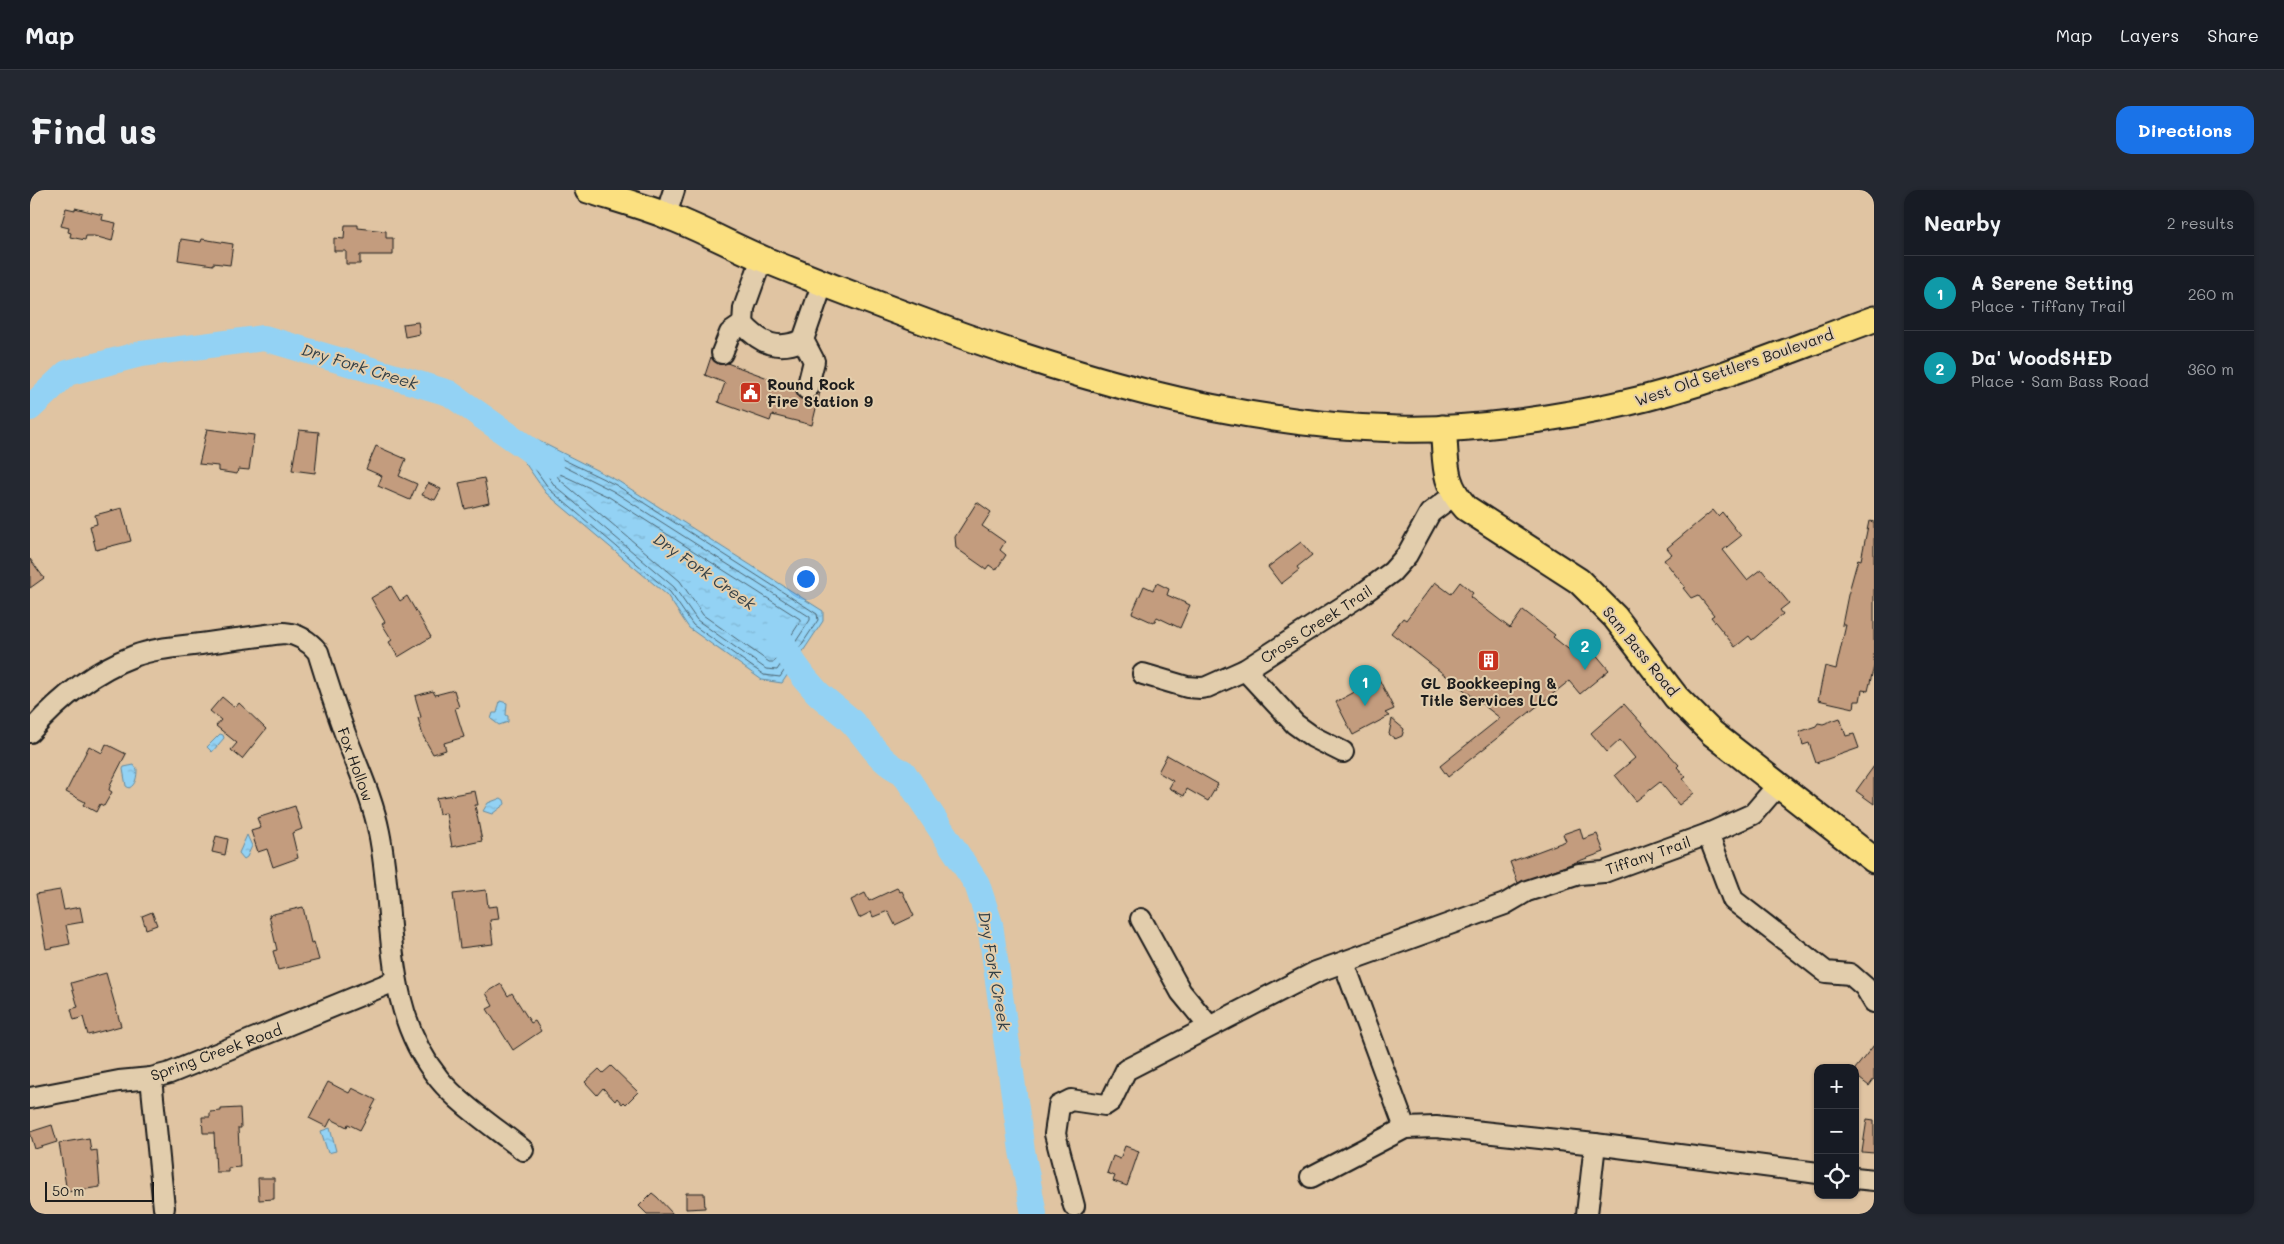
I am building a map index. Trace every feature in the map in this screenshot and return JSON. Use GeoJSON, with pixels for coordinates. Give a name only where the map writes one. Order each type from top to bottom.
{"type":"FeatureCollection","features":[{"type":"Feature","properties":{"kind":"main road","name":"West Old Settlers Boulevard"},"geometry":{"type":"LineString","coordinates":[[588,190],[636,197],[666,215],[762,258],[902,313],[1018,354],[1196,405],[1244,414],[1330,425],[1399,429],[1443,428],[1565,416],[1627,403],[1725,373],[1874,319]]}},
{"type":"Feature","properties":{"kind":"main road","name":"Sam Bass Road"},"geometry":{"type":"LineString","coordinates":[[1443,428],[1447,477],[1454,495],[1480,519],[1554,564],[1579,582],[1615,617],[1676,697],[1706,727],[1754,768],[1874,860]]}},
{"type":"Feature","properties":{"kind":"street"},"geometry":{"type":"LineString","coordinates":[[666,215],[674,190]]}},
{"type":"Feature","properties":{"kind":"street"},"geometry":{"type":"LineString","coordinates":[[762,258],[744,308],[743,324],[754,336],[771,345],[791,345],[803,340]]}},
{"type":"Feature","properties":{"kind":"street"},"geometry":{"type":"LineString","coordinates":[[807,389],[814,361],[803,340],[823,282]]}},
{"type":"Feature","properties":{"kind":"street"},"geometry":{"type":"LineString","coordinates":[[722,353],[730,332],[743,324]]}},
{"type":"Feature","properties":{"kind":"street","name":"Cross Creek Trail"},"geometry":{"type":"LineString","coordinates":[[1143,674],[1186,687],[1200,688],[1208,687],[1244,670],[1358,597],[1392,572],[1407,555],[1430,512],[1454,495]]}},
{"type":"Feature","properties":{"kind":"street","name":"Fox Hollow"},"geometry":{"type":"LineString","coordinates":[[30,732],[78,688],[112,666],[134,656],[158,649],[284,632],[301,637],[311,643],[318,652],[342,727],[370,798],[384,863],[395,981],[414,1039],[425,1060],[440,1080],[523,1150]]}},
{"type":"Feature","properties":{"kind":"street"},"geometry":{"type":"LineString","coordinates":[[1244,670],[1295,724],[1313,737],[1343,752]]}},
{"type":"Feature","properties":{"kind":"street","name":"Tiffany Trail"},"geometry":{"type":"LineString","coordinates":[[1074,1206],[1055,1134],[1059,1106],[1071,1100],[1105,1104],[1111,1101],[1126,1070],[1316,972],[1344,964],[1506,904],[1527,891],[1579,874],[1604,872],[1708,834],[1754,814],[1778,785]]}},
{"type":"Feature","properties":{"kind":"street"},"geometry":{"type":"LineString","coordinates":[[1708,834],[1733,900],[1826,972],[1850,974],[1865,987],[1874,1002]]}},
{"type":"Feature","properties":{"kind":"street"},"geometry":{"type":"LineString","coordinates":[[1142,919],[1182,992],[1209,1026]]}},
{"type":"Feature","properties":{"kind":"street"},"geometry":{"type":"LineString","coordinates":[[1344,964],[1404,1128]]}},
{"type":"Feature","properties":{"kind":"street","name":"Spring Creek Road"},"geometry":{"type":"LineString","coordinates":[[30,1098],[119,1081],[151,1078],[170,1073],[395,981]]}},
{"type":"Feature","properties":{"kind":"street"},"geometry":{"type":"LineString","coordinates":[[151,1078],[164,1208]]}},
{"type":"Feature","properties":{"kind":"street"},"geometry":{"type":"LineString","coordinates":[[1311,1177],[1404,1128],[1436,1127],[1595,1144],[1814,1172]]}},
{"type":"Feature","properties":{"kind":"street"},"geometry":{"type":"LineString","coordinates":[[1587,1214],[1595,1144]]}},
{"type":"Feature","properties":{"kind":"street"},"geometry":{"type":"LineString","coordinates":[[1859,1178],[1874,1180]]}},
{"type":"Feature","properties":{"kind":"water"},"geometry":{"type":"Polygon","coordinates":[[[523,433],[618,481],[823,611],[823,621],[782,683],[762,680],[689,628],[667,595],[546,493],[523,460],[523,433]]]}},
{"type":"Feature","properties":{"kind":"water"},"geometry":{"type":"Polygon","coordinates":[[[500,701],[507,703],[506,715],[508,716],[508,722],[499,725],[491,719],[493,713],[497,713],[500,701]]]}},
{"type":"Feature","properties":{"kind":"water"},"geometry":{"type":"Polygon","coordinates":[[[220,734],[224,738],[212,752],[207,747],[220,734]]]}},
{"type":"Feature","properties":{"kind":"water"},"geometry":{"type":"Polygon","coordinates":[[[134,765],[137,769],[135,783],[129,788],[126,786],[123,769],[124,767],[134,765]]]}},
{"type":"Feature","properties":{"kind":"water"},"geometry":{"type":"Polygon","coordinates":[[[501,798],[505,804],[492,814],[483,811],[488,803],[501,798]]]}},
{"type":"Feature","properties":{"kind":"water"},"geometry":{"type":"Polygon","coordinates":[[[247,835],[252,846],[247,857],[244,859],[239,853],[247,835]]]}},
{"type":"Feature","properties":{"kind":"water"},"geometry":{"type":"Polygon","coordinates":[[[330,1128],[336,1151],[328,1153],[321,1131],[330,1128]]]}},
{"type":"Feature","properties":{"kind":"building"},"geometry":{"type":"Polygon","coordinates":[[[66,208],[75,210],[75,208],[103,215],[102,220],[116,223],[112,241],[94,236],[86,236],[85,240],[70,237],[69,228],[61,226],[66,208]]]}},
{"type":"Feature","properties":{"kind":"building"},"geometry":{"type":"Polygon","coordinates":[[[345,225],[358,225],[358,228],[386,231],[386,238],[393,238],[393,255],[360,255],[360,264],[346,264],[346,251],[334,251],[334,238],[344,239],[345,225]]]}},
{"type":"Feature","properties":{"kind":"building"},"geometry":{"type":"Polygon","coordinates":[[[181,239],[201,242],[202,239],[233,244],[230,265],[213,263],[213,265],[178,260],[181,239]]]}},
{"type":"Feature","properties":{"kind":"building"},"geometry":{"type":"Polygon","coordinates":[[[418,322],[420,334],[405,337],[403,324],[418,322]]]}},
{"type":"Feature","properties":{"kind":"building"},"geometry":{"type":"Polygon","coordinates":[[[711,357],[718,364],[727,363],[795,388],[798,397],[804,400],[811,400],[820,392],[812,425],[772,415],[770,421],[718,402],[725,383],[705,375],[711,357]]]}},
{"type":"Feature","properties":{"kind":"building"},"geometry":{"type":"Polygon","coordinates":[[[207,429],[254,435],[249,470],[238,469],[237,474],[218,471],[218,466],[199,464],[207,429]]]}},
{"type":"Feature","properties":{"kind":"building"},"geometry":{"type":"Polygon","coordinates":[[[299,430],[319,432],[315,473],[292,470],[299,430]]]}},
{"type":"Feature","properties":{"kind":"building"},"geometry":{"type":"Polygon","coordinates":[[[376,446],[406,459],[399,476],[417,484],[410,500],[378,486],[382,476],[366,469],[376,446]]]}},
{"type":"Feature","properties":{"kind":"building"},"geometry":{"type":"Polygon","coordinates":[[[484,478],[489,503],[465,509],[459,483],[484,478]]]}},
{"type":"Feature","properties":{"kind":"building"},"geometry":{"type":"Polygon","coordinates":[[[428,483],[441,489],[435,500],[422,495],[428,483]]]}},
{"type":"Feature","properties":{"kind":"building"},"geometry":{"type":"Polygon","coordinates":[[[977,502],[991,512],[982,526],[1005,542],[1000,550],[1006,555],[996,570],[989,565],[986,569],[956,548],[955,537],[977,502]]]}},
{"type":"Feature","properties":{"kind":"building"},"geometry":{"type":"Polygon","coordinates":[[[122,508],[131,541],[96,550],[90,526],[97,524],[95,515],[122,508]]]}},
{"type":"Feature","properties":{"kind":"building"},"geometry":{"type":"Polygon","coordinates":[[[1713,510],[1718,516],[1722,512],[1741,536],[1723,550],[1747,580],[1761,569],[1789,603],[1780,610],[1783,614],[1752,640],[1749,636],[1735,647],[1711,617],[1714,615],[1698,595],[1691,598],[1664,560],[1672,554],[1667,548],[1713,510]]]}},
{"type":"Feature","properties":{"kind":"building"},"geometry":{"type":"Polygon","coordinates":[[[1869,521],[1874,522],[1874,666],[1868,691],[1862,690],[1860,701],[1855,701],[1854,708],[1818,700],[1825,666],[1836,669],[1846,625],[1842,625],[1848,595],[1858,559],[1861,560],[1869,521]]]}},
{"type":"Feature","properties":{"kind":"building"},"geometry":{"type":"Polygon","coordinates":[[[1301,542],[1312,555],[1297,567],[1299,570],[1281,584],[1268,567],[1301,542]]]}},
{"type":"Feature","properties":{"kind":"building"},"geometry":{"type":"Polygon","coordinates":[[[30,559],[44,578],[30,588],[30,559]]]}},
{"type":"Feature","properties":{"kind":"building","name":"GL Bookkeeping & Title Services LLC"},"geometry":{"type":"Polygon","coordinates":[[[1435,582],[1451,594],[1460,582],[1473,593],[1470,597],[1510,628],[1523,610],[1555,635],[1553,637],[1577,656],[1589,646],[1609,670],[1580,694],[1569,681],[1448,777],[1440,766],[1500,718],[1391,633],[1403,618],[1406,620],[1435,582]]]}},
{"type":"Feature","properties":{"kind":"building"},"geometry":{"type":"Polygon","coordinates":[[[1157,583],[1169,589],[1167,595],[1190,605],[1180,628],[1157,617],[1154,623],[1132,613],[1144,586],[1153,590],[1157,583]]]}},
{"type":"Feature","properties":{"kind":"building"},"geometry":{"type":"Polygon","coordinates":[[[391,586],[400,601],[407,596],[431,637],[398,657],[389,642],[392,640],[382,624],[385,622],[371,598],[391,586]]]}},
{"type":"Feature","properties":{"kind":"building"},"geometry":{"type":"Polygon","coordinates":[[[1379,679],[1394,709],[1385,713],[1389,716],[1353,735],[1336,702],[1379,679]]]}},
{"type":"Feature","properties":{"kind":"building"},"geometry":{"type":"Polygon","coordinates":[[[454,690],[459,707],[455,708],[464,737],[444,743],[446,750],[433,754],[423,736],[418,718],[421,717],[415,696],[433,691],[435,695],[454,690]]]}},
{"type":"Feature","properties":{"kind":"building"},"geometry":{"type":"Polygon","coordinates":[[[222,697],[235,708],[239,703],[266,729],[242,759],[231,750],[237,743],[216,726],[221,720],[210,711],[222,697]]]}},
{"type":"Feature","properties":{"kind":"building"},"geometry":{"type":"Polygon","coordinates":[[[1624,704],[1679,765],[1677,767],[1686,777],[1683,779],[1694,793],[1679,805],[1660,782],[1636,801],[1615,775],[1635,758],[1620,740],[1607,752],[1591,733],[1624,704]]]}},
{"type":"Feature","properties":{"kind":"building"},"geometry":{"type":"Polygon","coordinates":[[[1840,718],[1846,736],[1854,734],[1859,748],[1816,763],[1809,743],[1803,745],[1799,732],[1816,726],[1818,723],[1823,724],[1840,718]]]}},
{"type":"Feature","properties":{"kind":"building"},"geometry":{"type":"Polygon","coordinates":[[[1392,719],[1404,729],[1402,736],[1395,739],[1389,734],[1392,719]]]}},
{"type":"Feature","properties":{"kind":"building"},"geometry":{"type":"Polygon","coordinates":[[[106,744],[126,754],[111,783],[109,790],[112,792],[104,806],[100,804],[96,812],[83,805],[85,802],[66,792],[89,746],[102,753],[106,744]]]}},
{"type":"Feature","properties":{"kind":"building"},"geometry":{"type":"Polygon","coordinates":[[[1167,755],[1218,784],[1208,801],[1187,789],[1184,796],[1169,788],[1173,781],[1158,772],[1167,755]]]}},
{"type":"Feature","properties":{"kind":"building"},"geometry":{"type":"Polygon","coordinates":[[[1874,766],[1874,804],[1856,791],[1874,766]]]}},
{"type":"Feature","properties":{"kind":"building"},"geometry":{"type":"Polygon","coordinates":[[[475,791],[478,805],[475,805],[482,841],[452,847],[446,813],[439,814],[436,798],[475,791]]]}},
{"type":"Feature","properties":{"kind":"building"},"geometry":{"type":"Polygon","coordinates":[[[295,806],[302,829],[292,833],[298,858],[273,867],[267,849],[258,852],[251,831],[261,828],[257,818],[295,806]]]}},
{"type":"Feature","properties":{"kind":"building"},"geometry":{"type":"Polygon","coordinates":[[[1580,828],[1583,839],[1597,834],[1604,852],[1518,883],[1510,862],[1566,841],[1563,834],[1580,828]]]}},
{"type":"Feature","properties":{"kind":"building"},"geometry":{"type":"Polygon","coordinates":[[[216,836],[228,839],[225,855],[212,852],[216,836]]]}},
{"type":"Feature","properties":{"kind":"building"},"geometry":{"type":"Polygon","coordinates":[[[897,888],[900,892],[902,891],[914,916],[895,925],[888,911],[873,917],[871,912],[859,918],[851,900],[865,893],[869,901],[897,888]]]}},
{"type":"Feature","properties":{"kind":"building"},"geometry":{"type":"Polygon","coordinates":[[[60,890],[64,910],[80,907],[83,922],[66,925],[70,944],[46,949],[36,894],[60,890]]]}},
{"type":"Feature","properties":{"kind":"building"},"geometry":{"type":"Polygon","coordinates":[[[486,890],[488,907],[497,906],[499,919],[490,920],[493,944],[460,948],[453,894],[486,890]]]}},
{"type":"Feature","properties":{"kind":"building"},"geometry":{"type":"Polygon","coordinates":[[[303,907],[311,943],[314,942],[319,960],[278,970],[273,951],[277,950],[269,915],[303,907]]]}},
{"type":"Feature","properties":{"kind":"building"},"geometry":{"type":"Polygon","coordinates":[[[152,912],[157,925],[146,929],[142,916],[152,912]]]}},
{"type":"Feature","properties":{"kind":"building"},"geometry":{"type":"Polygon","coordinates":[[[106,973],[121,1026],[88,1035],[83,1017],[74,1020],[71,1009],[78,1007],[71,983],[106,973]]]}},
{"type":"Feature","properties":{"kind":"building"},"geometry":{"type":"Polygon","coordinates":[[[501,984],[508,996],[512,993],[531,1023],[535,1021],[541,1031],[513,1050],[487,1009],[493,1006],[486,993],[501,984]]]}},
{"type":"Feature","properties":{"kind":"building"},"geometry":{"type":"Polygon","coordinates":[[[1874,1045],[1874,1079],[1869,1086],[1859,1078],[1859,1064],[1874,1045]]]}},
{"type":"Feature","properties":{"kind":"building"},"geometry":{"type":"Polygon","coordinates":[[[611,1066],[638,1092],[626,1104],[624,1102],[622,1104],[617,1098],[615,1101],[603,1088],[597,1095],[585,1082],[599,1069],[603,1073],[611,1066]]]}},
{"type":"Feature","properties":{"kind":"building"},"geometry":{"type":"Polygon","coordinates":[[[328,1082],[349,1093],[352,1088],[376,1100],[360,1130],[348,1124],[347,1127],[331,1119],[327,1127],[309,1118],[328,1082]]]}},
{"type":"Feature","properties":{"kind":"building"},"geometry":{"type":"Polygon","coordinates":[[[240,1108],[241,1128],[238,1128],[240,1167],[228,1168],[228,1172],[216,1172],[214,1133],[203,1133],[202,1117],[210,1117],[210,1112],[221,1111],[221,1109],[240,1108]]]}},
{"type":"Feature","properties":{"kind":"building"},"geometry":{"type":"Polygon","coordinates":[[[1867,1119],[1874,1120],[1874,1153],[1862,1152],[1867,1119]]]}},
{"type":"Feature","properties":{"kind":"building"},"geometry":{"type":"Polygon","coordinates":[[[52,1125],[57,1142],[35,1149],[30,1132],[52,1125]]]}},
{"type":"Feature","properties":{"kind":"building"},"geometry":{"type":"Polygon","coordinates":[[[89,1138],[91,1151],[97,1150],[100,1187],[67,1192],[59,1143],[89,1138]]]}},
{"type":"Feature","properties":{"kind":"building"},"geometry":{"type":"Polygon","coordinates":[[[1125,1146],[1139,1151],[1127,1186],[1113,1181],[1115,1176],[1107,1173],[1113,1156],[1120,1159],[1125,1146]]]}},
{"type":"Feature","properties":{"kind":"building"},"geometry":{"type":"Polygon","coordinates":[[[258,1178],[274,1178],[274,1199],[259,1200],[258,1178]]]}},
{"type":"Feature","properties":{"kind":"building"},"geometry":{"type":"Polygon","coordinates":[[[652,1193],[673,1214],[647,1214],[639,1206],[652,1193]]]}},
{"type":"Feature","properties":{"kind":"building"},"geometry":{"type":"Polygon","coordinates":[[[686,1193],[704,1193],[705,1208],[686,1209],[686,1193]]]}},
{"type":"Feature","properties":{"kind":"waterway","name":"Dry Fork Creek"},"geometry":{"type":"LineString","coordinates":[[30,408],[67,373],[141,354],[264,338],[449,393],[551,465]]}},
{"type":"Feature","properties":{"kind":"waterway","name":"Dry Fork Creek"},"geometry":{"type":"LineString","coordinates":[[777,633],[794,664],[816,691],[851,721],[880,756],[894,768],[903,772],[977,884],[990,924],[1022,1151],[1034,1214]]}},
{"type":"Feature","properties":{"kind":"place","name":"Round Rock Fire Station 9"},"geometry":{"type":"Point","coordinates":[751,393]}},
{"type":"Feature","properties":{"kind":"place","name":"GL Bookkeeping & Title Services LLC"},"geometry":{"type":"Point","coordinates":[1489,660]}},
{"type":"Feature","properties":{"kind":"place","name":"Da' WoodSHED"},"geometry":{"type":"Point","coordinates":[1585,670]}},
{"type":"Feature","properties":{"kind":"place","name":"A Serene Setting"},"geometry":{"type":"Point","coordinates":[1365,706]}}]}
